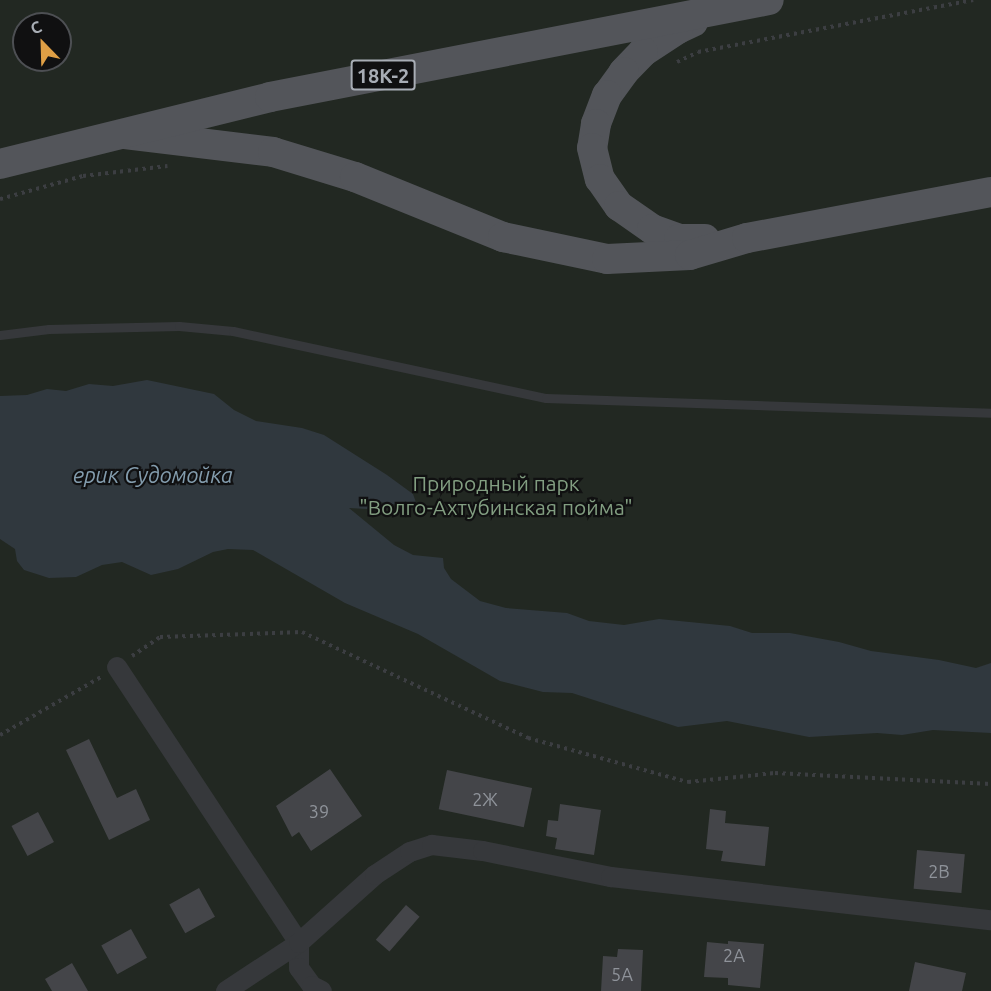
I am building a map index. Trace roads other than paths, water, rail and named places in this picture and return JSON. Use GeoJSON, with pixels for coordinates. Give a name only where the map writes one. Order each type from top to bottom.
{"type":"FeatureCollection","features":[{"type":"Feature","properties":{"kind":"main road","name":"18К-2"},"geometry":{"type":"LineString","coordinates":[[0,164],[270,97],[769,0]]}},
{"type":"Feature","properties":{"kind":"main road"},"geometry":{"type":"LineString","coordinates":[[728,7],[678,29],[643,52],[607,95],[596,124],[592,148],[600,179],[619,206],[652,229],[679,239],[747,238]]}},
{"type":"Feature","properties":{"kind":"main road"},"geometry":{"type":"LineString","coordinates":[[125,134],[273,152],[355,177],[503,237],[607,259],[690,255],[747,238],[991,192]]}},
{"type":"Feature","properties":{"kind":"street"},"geometry":{"type":"LineString","coordinates":[[117,667],[299,943],[299,968],[312,986],[322,991]]}},
{"type":"Feature","properties":{"kind":"street"},"geometry":{"type":"LineString","coordinates":[[226,991],[299,943],[375,875],[410,852],[432,845],[483,851],[611,877],[991,920]]}},
{"type":"Feature","properties":{"kind":"lane"},"geometry":{"type":"LineString","coordinates":[[0,335],[49,329],[179,326],[233,331],[546,398],[991,413]]}},
{"type":"Feature","properties":{"kind":"water","name":"ерик Судомойка"},"geometry":{"type":"Polygon","coordinates":[[[147,380],[214,394],[234,410],[256,421],[302,428],[324,435],[387,475],[413,494],[418,508],[379,502],[367,509],[349,508],[394,545],[413,555],[443,558],[444,568],[451,579],[480,601],[506,608],[567,613],[589,621],[624,625],[659,619],[730,626],[752,633],[790,633],[839,642],[871,651],[939,660],[976,668],[991,663],[991,733],[933,730],[902,735],[877,733],[809,737],[727,721],[678,727],[572,693],[543,692],[500,681],[418,634],[345,603],[253,550],[228,549],[213,552],[178,569],[151,575],[122,562],[102,565],[76,577],[49,578],[24,570],[17,561],[15,549],[0,539],[0,396],[27,395],[47,389],[66,391],[89,384],[113,386],[147,380]]]}},
{"type":"Feature","properties":{"kind":"park label","name":"Природный парк \"Волго-Ахтубинская пойма\""},"geometry":{"type":"Point","coordinates":[496,495]}}]}
